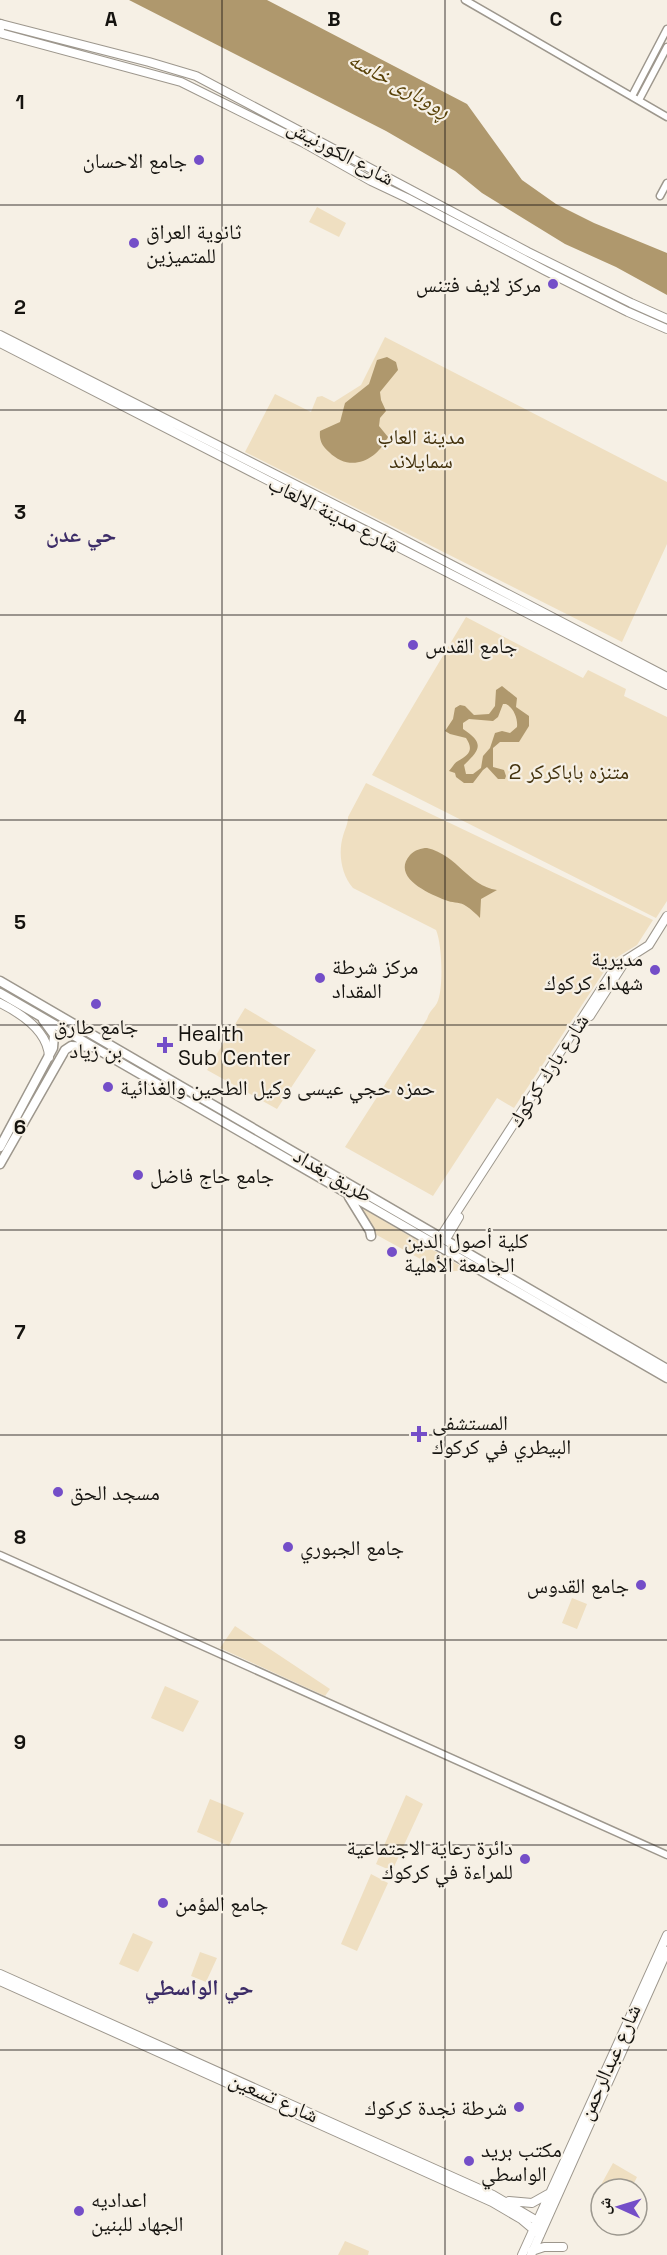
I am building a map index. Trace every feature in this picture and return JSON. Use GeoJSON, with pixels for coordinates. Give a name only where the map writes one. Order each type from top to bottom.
{"type":"FeatureCollection","features":[{"type":"Feature","properties":{"kind":"main road","name":"شارع الكورنيش"},"geometry":{"type":"LineString","coordinates":[[0,28],[180,70],[196,76],[528,252],[667,319]]}},
{"type":"Feature","properties":{"kind":"main road","name":"شارع الكورنيش"},"geometry":{"type":"LineString","coordinates":[[0,28],[181,82],[294,138],[371,181],[546,271],[628,312],[667,328]]}},
{"type":"Feature","properties":{"kind":"main road","name":"شارع مدينة الالعاب"},"geometry":{"type":"LineString","coordinates":[[0,335],[322,507],[667,685]]}},
{"type":"Feature","properties":{"kind":"main road","name":"شارع مدينة الالعاب"},"geometry":{"type":"LineString","coordinates":[[0,343],[385,530],[667,677]]}},
{"type":"Feature","properties":{"kind":"main road"},"geometry":{"type":"LineString","coordinates":[[444,1238],[627,959],[649,945],[667,916]]}},
{"type":"Feature","properties":{"kind":"main road","name":"طريق بغداد"},"geometry":{"type":"LineString","coordinates":[[0,981],[307,1166],[347,1194],[667,1378]]}},
{"type":"Feature","properties":{"kind":"main road","name":"طريق بغداد"},"geometry":{"type":"LineString","coordinates":[[0,993],[307,1166],[444,1238],[667,1369]]}},
{"type":"Feature","properties":{"kind":"main road"},"geometry":{"type":"LineString","coordinates":[[0,1003],[15,1011],[43,1036],[52,1062]]}},
{"type":"Feature","properties":{"kind":"main road"},"geometry":{"type":"LineString","coordinates":[[0,1164],[52,1062],[55,1039],[51,1030],[39,1016]]}},
{"type":"Feature","properties":{"kind":"main road"},"geometry":{"type":"LineString","coordinates":[[0,1147],[52,1062],[68,1047],[93,1047]]}},
{"type":"Feature","properties":{"kind":"main road"},"geometry":{"type":"LineString","coordinates":[[347,1194],[371,1236]]}},
{"type":"Feature","properties":{"kind":"main road","name":"شارع عبدالرحمن"},"geometry":{"type":"LineString","coordinates":[[522,2255],[537,2232],[652,1976],[667,1935]]}},
{"type":"Feature","properties":{"kind":"main road","name":"شارع عبدالرحمن"},"geometry":{"type":"LineString","coordinates":[[541,2223],[549,2193],[652,1976],[667,1951]]}},
{"type":"Feature","properties":{"kind":"main road","name":"شارع تسعين"},"geometry":{"type":"LineString","coordinates":[[0,1974],[192,2064]]}},
{"type":"Feature","properties":{"kind":"main road","name":"شارع تسعين"},"geometry":{"type":"LineString","coordinates":[[0,1982],[403,2158],[505,2200],[541,2223]]}},
{"type":"Feature","properties":{"kind":"main road","name":"شارع تسعين"},"geometry":{"type":"LineString","coordinates":[[403,2158],[514,2214],[537,2232]]}},
{"type":"Feature","properties":{"kind":"main road"},"geometry":{"type":"LineString","coordinates":[[505,2200],[532,2203],[549,2193]]}},
{"type":"Feature","properties":{"kind":"main road","name":"شارع عبدالرحمن"},"geometry":{"type":"LineString","coordinates":[[532,2253],[537,2232]]}},
{"type":"Feature","properties":{"kind":"main road"},"geometry":{"type":"LineString","coordinates":[[532,2253],[549,2246],[563,2247]]}},
{"type":"Feature","properties":{"kind":"street"},"geometry":{"type":"LineString","coordinates":[[465,0],[667,117]]}},
{"type":"Feature","properties":{"kind":"street"},"geometry":{"type":"LineString","coordinates":[[632,96],[667,29]]}},
{"type":"Feature","properties":{"kind":"street"},"geometry":{"type":"LineString","coordinates":[[639,100],[667,47]]}},
{"type":"Feature","properties":{"kind":"street"},"geometry":{"type":"LineString","coordinates":[[660,196],[667,183]]}},
{"type":"Feature","properties":{"kind":"street"},"geometry":{"type":"LineString","coordinates":[[0,1555],[667,1855]]}},
{"type":"Feature","properties":{"kind":"green space"},"geometry":{"type":"Polygon","coordinates":[[[317,207],[346,223],[339,237],[309,222],[317,207]]]}},
{"type":"Feature","properties":{"kind":"green space","name":"مدينة العاب سمايلاند"},"geometry":{"type":"Polygon","coordinates":[[[385,337],[667,482],[667,544],[622,642],[245,452],[275,394],[311,412],[317,397],[322,396],[334,402],[361,385],[385,337]]]}},
{"type":"Feature","properties":{"kind":"green space","name":"متنزه باباكركر 2"},"geometry":{"type":"Polygon","coordinates":[[[466,617],[583,678],[588,670],[626,689],[624,696],[667,717],[667,901],[656,918],[372,775],[466,617]]]}},
{"type":"Feature","properties":{"kind":"green space"},"geometry":{"type":"Polygon","coordinates":[[[366,783],[653,920],[637,945],[611,961],[514,1108],[497,1098],[433,1196],[345,1147],[437,1003],[441,978],[440,945],[436,930],[353,888],[346,876],[341,856],[342,843],[348,817],[366,783]]]}},
{"type":"Feature","properties":{"kind":"green space"},"geometry":{"type":"Polygon","coordinates":[[[245,1008],[316,1050],[277,1109],[207,1070],[245,1008]]]}},
{"type":"Feature","properties":{"kind":"green space"},"geometry":{"type":"Polygon","coordinates":[[[359,1206],[467,1270],[444,1272],[375,1234],[359,1206]]]}},
{"type":"Feature","properties":{"kind":"green space"},"geometry":{"type":"Polygon","coordinates":[[[572,1598],[587,1604],[577,1629],[562,1623],[572,1598]]]}},
{"type":"Feature","properties":{"kind":"green space"},"geometry":{"type":"Polygon","coordinates":[[[235,1626],[330,1689],[325,1696],[220,1648],[235,1626]]]}},
{"type":"Feature","properties":{"kind":"green space"},"geometry":{"type":"Polygon","coordinates":[[[165,1686],[199,1701],[183,1732],[151,1718],[165,1686]]]}},
{"type":"Feature","properties":{"kind":"green space"},"geometry":{"type":"Polygon","coordinates":[[[406,1795],[423,1804],[392,1871],[376,1864],[406,1795]]]}},
{"type":"Feature","properties":{"kind":"green space"},"geometry":{"type":"Polygon","coordinates":[[[210,1799],[244,1813],[229,1846],[197,1832],[210,1799]]]}},
{"type":"Feature","properties":{"kind":"green space"},"geometry":{"type":"Polygon","coordinates":[[[371,1874],[388,1883],[357,1951],[341,1944],[371,1874]]]}},
{"type":"Feature","properties":{"kind":"green space"},"geometry":{"type":"Polygon","coordinates":[[[133,1933],[153,1942],[138,1972],[119,1964],[133,1933]]]}},
{"type":"Feature","properties":{"kind":"green space"},"geometry":{"type":"Polygon","coordinates":[[[200,1952],[217,1958],[206,1982],[191,1976],[200,1952]]]}},
{"type":"Feature","properties":{"kind":"green space"},"geometry":{"type":"Polygon","coordinates":[[[613,2163],[637,2177],[605,2177],[613,2163]]]}},
{"type":"Feature","properties":{"kind":"green space"},"geometry":{"type":"Polygon","coordinates":[[[345,2241],[369,2251],[368,2255],[338,2255],[345,2241]]]}},
{"type":"Feature","properties":{"kind":"water","name":"ڕووباری خاسە"},"geometry":{"type":"Polygon","coordinates":[[[129,0],[267,0],[467,104],[522,180],[556,204],[594,223],[667,253],[667,295],[616,267],[565,244],[482,193],[455,171],[386,131],[129,0]]]}},
{"type":"Feature","properties":{"kind":"water"},"geometry":{"type":"Polygon","coordinates":[[[387,357],[396,362],[398,370],[380,392],[386,411],[380,418],[379,426],[388,437],[370,458],[354,463],[345,462],[327,450],[320,437],[320,431],[340,422],[345,403],[369,384],[377,360],[387,357]]]}},
{"type":"Feature","properties":{"kind":"water"},"geometry":{"type":"Polygon","coordinates":[[[502,686],[517,698],[516,707],[529,716],[529,726],[519,742],[500,742],[493,748],[493,767],[504,770],[505,779],[498,779],[487,767],[473,783],[464,783],[456,777],[455,773],[449,771],[469,752],[470,746],[466,738],[445,731],[453,719],[455,708],[460,705],[465,706],[474,715],[489,714],[495,706],[496,690],[502,686]],[[503,704],[498,717],[493,721],[469,719],[463,723],[463,729],[474,738],[478,746],[474,755],[464,765],[466,774],[473,774],[481,768],[483,756],[490,748],[495,733],[502,731],[510,733],[517,727],[515,714],[506,704],[503,704]]]}},
{"type":"Feature","properties":{"kind":"water"},"geometry":{"type":"Polygon","coordinates":[[[427,848],[447,857],[478,883],[497,890],[481,899],[480,918],[460,903],[432,895],[409,878],[405,871],[405,863],[414,852],[427,848]]]}},
{"type":"Feature","properties":{"kind":"place","name":"جامع الاحسان"},"geometry":{"type":"Point","coordinates":[199,160]}},
{"type":"Feature","properties":{"kind":"place","name":"ثانوية العراق للمتميزين"},"geometry":{"type":"Point","coordinates":[134,243]}},
{"type":"Feature","properties":{"kind":"place","name":"مركز لايف فتنس"},"geometry":{"type":"Point","coordinates":[553,284]}},
{"type":"Feature","properties":{"kind":"place","name":"جامع القدس"},"geometry":{"type":"Point","coordinates":[413,645]}},
{"type":"Feature","properties":{"kind":"place","name":"مديرية شهداء كركوك"},"geometry":{"type":"Point","coordinates":[655,970]}},
{"type":"Feature","properties":{"kind":"place","name":"مركز شرطة المقداد"},"geometry":{"type":"Point","coordinates":[320,978]}},
{"type":"Feature","properties":{"kind":"place","name":"جامع طارق بن زياد"},"geometry":{"type":"Point","coordinates":[96,1004]}},
{"type":"Feature","properties":{"kind":"place","name":"Health Sub Center"},"geometry":{"type":"Point","coordinates":[165,1045]}},
{"type":"Feature","properties":{"kind":"place","name":"حمزه حجي عيسى وكيل الطحين والغذائية"},"geometry":{"type":"Point","coordinates":[108,1087]}},
{"type":"Feature","properties":{"kind":"place","name":"جامع حاج فاضل"},"geometry":{"type":"Point","coordinates":[138,1175]}},
{"type":"Feature","properties":{"kind":"place","name":"كلية أصول الدين الجامعة الأهلية"},"geometry":{"type":"Point","coordinates":[392,1252]}},
{"type":"Feature","properties":{"kind":"place","name":"المستشفى البيطري في كركوك"},"geometry":{"type":"Point","coordinates":[419,1434]}},
{"type":"Feature","properties":{"kind":"place","name":"مسجد الحق"},"geometry":{"type":"Point","coordinates":[58,1492]}},
{"type":"Feature","properties":{"kind":"place","name":"جامع الجبوري"},"geometry":{"type":"Point","coordinates":[288,1547]}},
{"type":"Feature","properties":{"kind":"place","name":"جامع القدوس"},"geometry":{"type":"Point","coordinates":[641,1585]}},
{"type":"Feature","properties":{"kind":"place","name":"دائرة رعاية الاجتماعية للمراءة في كركوك"},"geometry":{"type":"Point","coordinates":[525,1859]}},
{"type":"Feature","properties":{"kind":"place","name":"جامع المؤمن"},"geometry":{"type":"Point","coordinates":[163,1903]}},
{"type":"Feature","properties":{"kind":"place","name":"شرطة نجدة كركوك"},"geometry":{"type":"Point","coordinates":[519,2107]}},
{"type":"Feature","properties":{"kind":"place","name":"مكتب بريد الواسطي"},"geometry":{"type":"Point","coordinates":[469,2161]}},
{"type":"Feature","properties":{"kind":"place","name":"اعداديه الجهاد للبنين"},"geometry":{"type":"Point","coordinates":[79,2211]}},
{"type":"Feature","properties":{"kind":"district","name":"حي عدن"},"geometry":{"type":"Point","coordinates":[81,534]}},
{"type":"Feature","properties":{"kind":"district","name":"حي الواسطي"},"geometry":{"type":"Point","coordinates":[199,1987]}}]}
